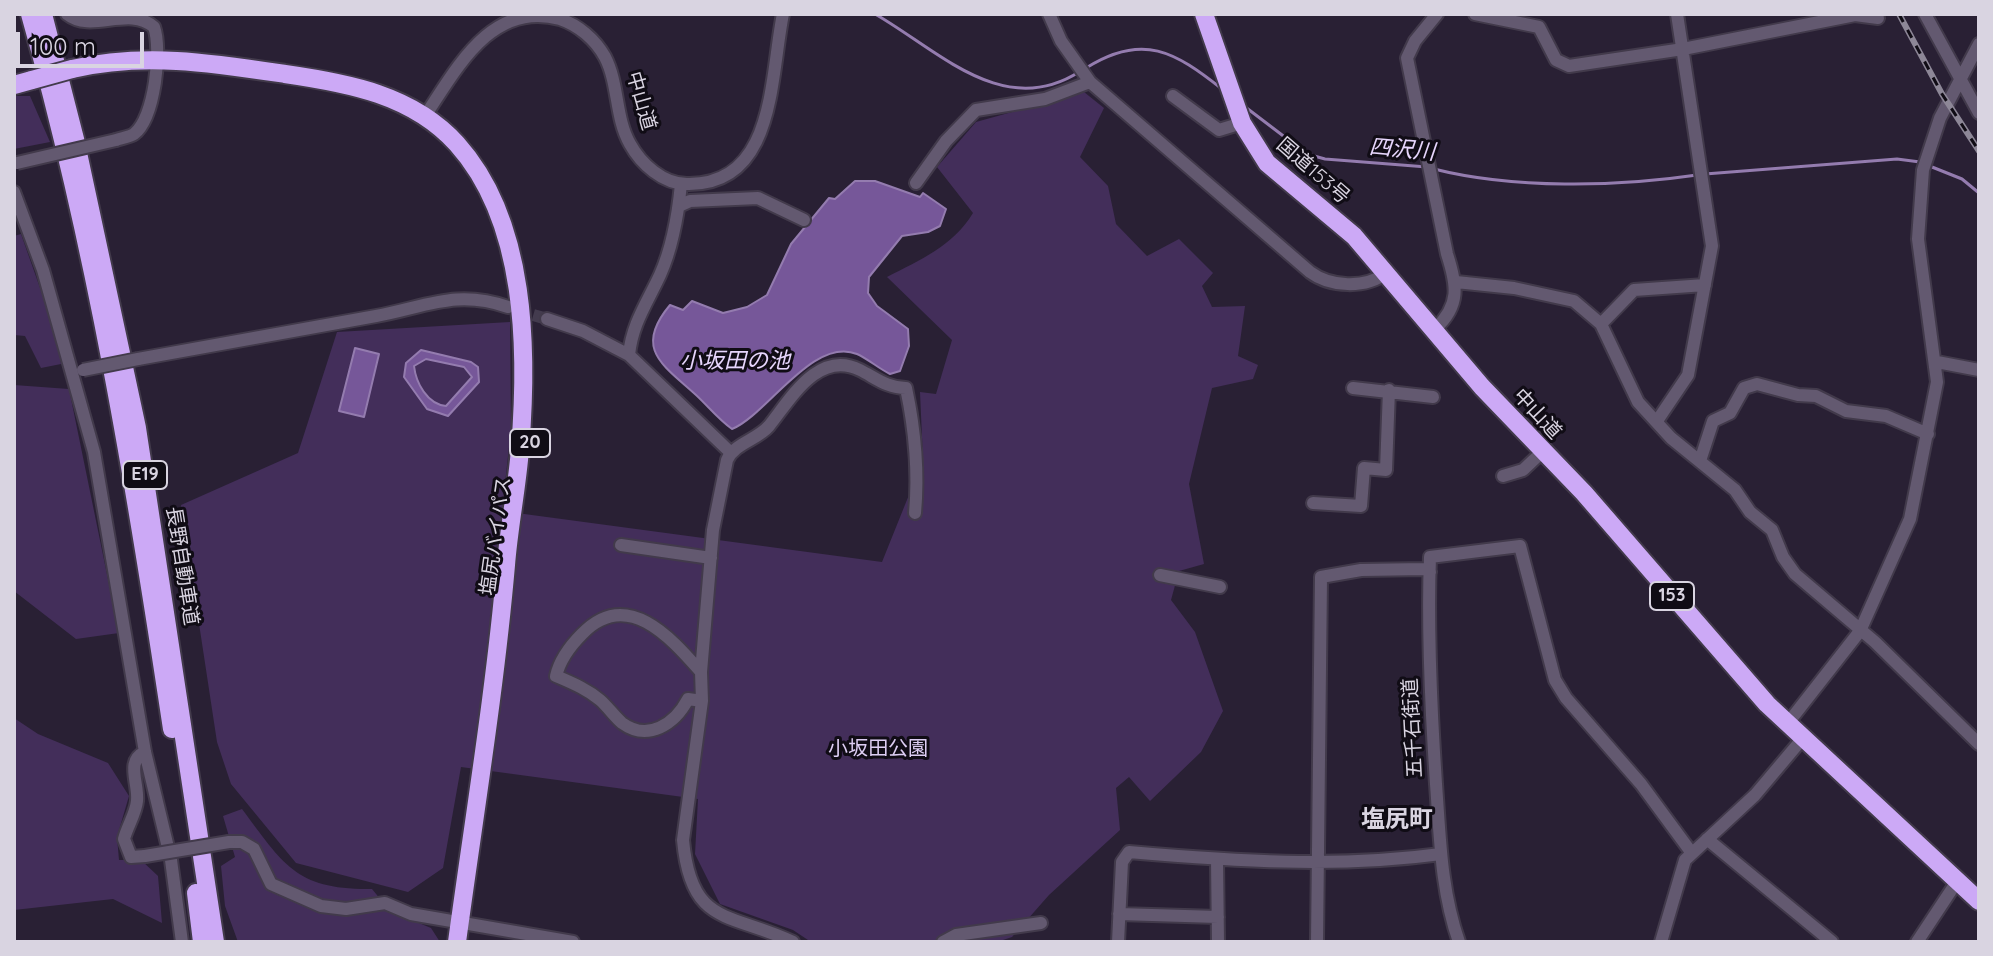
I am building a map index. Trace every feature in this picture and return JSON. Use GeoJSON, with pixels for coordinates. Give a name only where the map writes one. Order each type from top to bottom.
{"type":"FeatureCollection","features":[{"type":"Feature","properties":{"kind":"highway","name":"長野自動車道"},"geometry":{"type":"LineString","coordinates":[[30,14],[63,140],[124,425],[202,942]]}},
{"type":"Feature","properties":{"kind":"highway","name":"長野自動車道"},"geometry":{"type":"LineString","coordinates":[[43,14],[75,139],[137,428],[215,942]]}},
{"type":"Feature","properties":{"kind":"highway","name":"国道153号"},"geometry":{"type":"LineString","coordinates":[[1204,14],[1240,118],[1267,163],[1354,236],[1386,273]]}},
{"type":"Feature","properties":{"kind":"highway","name":"20"},"geometry":{"type":"LineString","coordinates":[[23,82],[124,59],[158,59],[361,80],[386,85],[428,111]]}},
{"type":"Feature","properties":{"kind":"highway","name":"塩尻バイパス"},"geometry":{"type":"LineString","coordinates":[[428,111],[468,142],[502,193],[520,254],[532,340],[531,440],[525,490],[487,767],[476,806],[457,942]]}},
{"type":"Feature","properties":{"kind":"highway","name":"中山道"},"geometry":{"type":"LineString","coordinates":[[1386,273],[1541,453],[1584,493],[1713,644],[1803,738],[1979,901]]}},
{"type":"Feature","properties":{"kind":"street"},"geometry":{"type":"LineString","coordinates":[[15,163],[134,134],[146,117],[160,43],[147,21],[134,17],[83,22],[67,14]]}},
{"type":"Feature","properties":{"kind":"street"},"geometry":{"type":"LineString","coordinates":[[629,355],[637,316],[660,273],[676,228],[681,184],[703,183],[727,176],[755,148],[765,116],[783,14]]}},
{"type":"Feature","properties":{"kind":"street"},"geometry":{"type":"LineString","coordinates":[[1049,14],[1084,75],[1319,279],[1335,284],[1362,282],[1386,273]]}},
{"type":"Feature","properties":{"kind":"street"},"geometry":{"type":"LineString","coordinates":[[1435,329],[1452,310],[1456,282],[1447,254],[1407,58],[1410,47],[1437,14]]}},
{"type":"Feature","properties":{"kind":"street"},"geometry":{"type":"LineString","coordinates":[[1475,14],[1539,27],[1556,60],[1569,66],[1683,49],[1855,15],[1878,18]]}},
{"type":"Feature","properties":{"kind":"street"},"geometry":{"type":"LineString","coordinates":[[1657,421],[1688,375],[1712,246],[1677,14]]}},
{"type":"Feature","properties":{"kind":"street"},"geometry":{"type":"LineString","coordinates":[[1925,14],[1979,113]]}},
{"type":"Feature","properties":{"kind":"street","name":"中山道"},"geometry":{"type":"LineString","coordinates":[[428,111],[468,52],[488,31],[525,15],[556,17],[583,31],[604,56],[623,128],[636,154],[657,174],[681,184]]}},
{"type":"Feature","properties":{"kind":"street"},"geometry":{"type":"LineString","coordinates":[[1788,723],[1860,631],[1910,519],[1937,382],[1937,362],[1918,239],[1925,163],[1940,118],[1979,44]]}},
{"type":"Feature","properties":{"kind":"street"},"geometry":{"type":"LineString","coordinates":[[916,183],[946,141],[976,110],[1045,99],[1084,75]]}},
{"type":"Feature","properties":{"kind":"street"},"geometry":{"type":"LineString","coordinates":[[1173,96],[1219,130],[1240,118]]}},
{"type":"Feature","properties":{"kind":"street"},"geometry":{"type":"LineString","coordinates":[[14,192],[78,370],[145,752],[171,860],[182,942]]}},
{"type":"Feature","properties":{"kind":"street"},"geometry":{"type":"LineString","coordinates":[[679,206],[690,201],[758,198],[804,220]]}},
{"type":"Feature","properties":{"kind":"street"},"geometry":{"type":"LineString","coordinates":[[1456,282],[1514,288],[1574,301],[1601,324],[1638,402],[1735,490],[1750,512],[1772,530],[1783,557],[1795,574],[1979,744]]}},
{"type":"Feature","properties":{"kind":"street"},"geometry":{"type":"LineString","coordinates":[[1601,324],[1634,290],[1705,285]]}},
{"type":"Feature","properties":{"kind":"street"},"geometry":{"type":"LineString","coordinates":[[78,370],[378,316],[427,301],[485,299],[508,307]]}},
{"type":"Feature","properties":{"kind":"street"},"geometry":{"type":"LineString","coordinates":[[547,319],[583,331],[629,355],[730,452]]}},
{"type":"Feature","properties":{"kind":"street"},"geometry":{"type":"LineString","coordinates":[[1937,362],[1979,370]]}},
{"type":"Feature","properties":{"kind":"street"},"geometry":{"type":"LineString","coordinates":[[793,942],[719,916],[695,891],[685,862],[683,840],[702,701],[701,672],[711,558],[720,490],[730,452],[767,429],[786,399],[803,382],[831,367],[851,366],[881,383],[906,388],[915,431],[919,476],[915,513]]}},
{"type":"Feature","properties":{"kind":"street"},"geometry":{"type":"LineString","coordinates":[[1700,461],[1713,421],[1730,413],[1739,394],[1750,385],[1816,396],[1846,411],[1886,416],[1928,434]]}},
{"type":"Feature","properties":{"kind":"street"},"geometry":{"type":"LineString","coordinates":[[1353,388],[1433,397]]}},
{"type":"Feature","properties":{"kind":"street"},"geometry":{"type":"LineString","coordinates":[[1313,503],[1361,506],[1364,468],[1386,470],[1389,390]]}},
{"type":"Feature","properties":{"kind":"street"},"geometry":{"type":"LineString","coordinates":[[1503,476],[1523,470],[1541,453]]}},
{"type":"Feature","properties":{"kind":"street"},"geometry":{"type":"LineString","coordinates":[[621,545],[711,558]]}},
{"type":"Feature","properties":{"kind":"street","name":"五千石街道"},"geometry":{"type":"LineString","coordinates":[[1459,942],[1447,904],[1441,854],[1431,687],[1430,557],[1520,546],[1555,680],[1566,698],[1641,784],[1691,852]]}},
{"type":"Feature","properties":{"kind":"street"},"geometry":{"type":"LineString","coordinates":[[1317,942],[1321,577],[1361,570],[1425,569],[1430,572]]}},
{"type":"Feature","properties":{"kind":"street"},"geometry":{"type":"LineString","coordinates":[[1160,575],[1220,587]]}},
{"type":"Feature","properties":{"kind":"street"},"geometry":{"type":"LineString","coordinates":[[701,672],[668,634],[628,615],[609,616],[592,624],[559,663],[556,676],[585,689],[624,724],[639,731],[656,730],[672,721],[688,699],[702,701]]}},
{"type":"Feature","properties":{"kind":"street"},"geometry":{"type":"LineString","coordinates":[[1661,942],[1680,868],[1691,852],[1770,779],[1803,738]]}},
{"type":"Feature","properties":{"kind":"street"},"geometry":{"type":"LineString","coordinates":[[145,752],[136,758],[134,766],[137,799],[124,839],[131,857],[229,842],[249,845],[271,884],[303,901],[346,909],[385,903],[411,914],[573,942]]}},
{"type":"Feature","properties":{"kind":"street"},"geometry":{"type":"LineString","coordinates":[[1707,839],[1832,942]]}},
{"type":"Feature","properties":{"kind":"street"},"geometry":{"type":"LineString","coordinates":[[1118,942],[1121,853],[1217,860],[1317,861],[1392,861],[1441,854]]}},
{"type":"Feature","properties":{"kind":"street"},"geometry":{"type":"LineString","coordinates":[[1217,860],[1218,942]]}},
{"type":"Feature","properties":{"kind":"street"},"geometry":{"type":"LineString","coordinates":[[1917,942],[1958,880]]}},
{"type":"Feature","properties":{"kind":"street"},"geometry":{"type":"LineString","coordinates":[[1119,914],[1218,917]]}},
{"type":"Feature","properties":{"kind":"street"},"geometry":{"type":"LineString","coordinates":[[943,942],[956,935],[1041,923]]}},
{"type":"Feature","properties":{"kind":"green space","name":"小坂田公園"},"geometry":{"type":"Polygon","coordinates":[[[1084,92],[1104,108],[1080,157],[1108,186],[1116,224],[1147,256],[1179,239],[1213,273],[1202,286],[1212,307],[1245,306],[1238,356],[1258,365],[1253,379],[1212,388],[1189,484],[1204,564],[1179,571],[1171,600],[1195,632],[1223,711],[1201,752],[1150,801],[1129,777],[1116,788],[1120,830],[1049,895],[1012,937],[997,942],[811,942],[793,930],[720,904],[695,854],[698,799],[461,767],[443,868],[408,892],[296,863],[231,784],[217,742],[181,505],[298,453],[337,332],[510,322],[511,429],[502,511],[882,562],[923,460],[920,392],[936,394],[952,340],[887,277],[946,243],[973,213],[937,167],[976,122],[1084,92]]]}},
{"type":"Feature","properties":{"kind":"green space"},"geometry":{"type":"Polygon","coordinates":[[[14,96],[30,96],[50,142],[14,149],[14,96]]]}},
{"type":"Feature","properties":{"kind":"green space"},"geometry":{"type":"Polygon","coordinates":[[[21,234],[57,336],[61,364],[41,368],[25,336],[14,335],[14,236],[21,234]]]}},
{"type":"Feature","properties":{"kind":"green space"},"geometry":{"type":"Polygon","coordinates":[[[14,385],[69,389],[119,633],[76,639],[14,591],[14,385]]]}},
{"type":"Feature","properties":{"kind":"green space"},"geometry":{"type":"Polygon","coordinates":[[[14,718],[38,734],[108,763],[129,796],[117,837],[119,860],[141,860],[158,876],[162,923],[113,899],[14,910],[14,718]]]}},
{"type":"Feature","properties":{"kind":"green space"},"geometry":{"type":"Polygon","coordinates":[[[242,809],[269,845],[294,870],[326,885],[372,889],[390,911],[431,928],[440,942],[238,942],[225,906],[221,866],[235,857],[223,816],[242,809]]]}},
{"type":"Feature","properties":{"kind":"water","name":"小坂田の池"},"geometry":{"type":"Polygon","coordinates":[[[855,181],[875,181],[920,197],[923,193],[946,209],[940,226],[928,232],[902,236],[869,277],[868,293],[877,306],[908,329],[909,346],[900,371],[890,374],[857,354],[840,351],[824,356],[807,366],[746,421],[732,429],[657,355],[653,345],[659,320],[670,305],[683,310],[692,301],[723,313],[747,307],[767,295],[791,244],[829,198],[835,199],[855,181]]]}},
{"type":"Feature","properties":{"kind":"water"},"geometry":{"type":"Polygon","coordinates":[[[355,348],[379,354],[364,417],[339,411],[355,348]]]}},
{"type":"Feature","properties":{"kind":"water"},"geometry":{"type":"Polygon","coordinates":[[[421,350],[471,362],[478,367],[479,382],[448,416],[427,409],[404,377],[406,363],[421,350]],[[426,359],[414,366],[417,379],[428,397],[446,406],[472,377],[464,367],[426,359]]]}},
{"type":"Feature","properties":{"kind":"waterway","name":"四沢川"},"geometry":{"type":"LineString","coordinates":[[875,14],[947,61],[998,84],[1024,88],[1051,85],[1079,72]]}},
{"type":"Feature","properties":{"kind":"waterway","name":"四沢川"},"geometry":{"type":"LineString","coordinates":[[1086,68],[1125,51],[1158,51],[1189,65],[1222,89]]}},
{"type":"Feature","properties":{"kind":"waterway","name":"四沢川"},"geometry":{"type":"LineString","coordinates":[[1244,106],[1307,154],[1325,159],[1427,167]]}},
{"type":"Feature","properties":{"kind":"waterway","name":"四沢川"},"geometry":{"type":"LineString","coordinates":[[1705,174],[1897,159],[1920,162]]}},
{"type":"Feature","properties":{"kind":"waterway","name":"四沢川"},"geometry":{"type":"LineString","coordinates":[[1927,165],[1962,179],[1979,193]]}},
{"type":"Feature","properties":{"kind":"waterway","name":"四沢川"},"geometry":{"type":"LineString","coordinates":[[1434,169],[1497,180],[1565,184],[1633,182],[1697,175]]}},
{"type":"Feature","properties":{"kind":"tunnel"},"geometry":{"type":"LineString","coordinates":[[516,310],[547,319]]}},
{"type":"Feature","properties":{"kind":"railway"},"geometry":{"type":"LineString","coordinates":[[1899,14],[1942,94],[1979,151]]}},
{"type":"Feature","properties":{"kind":"district","name":"塩尻町"},"geometry":{"type":"Point","coordinates":[1397,820]}}]}
